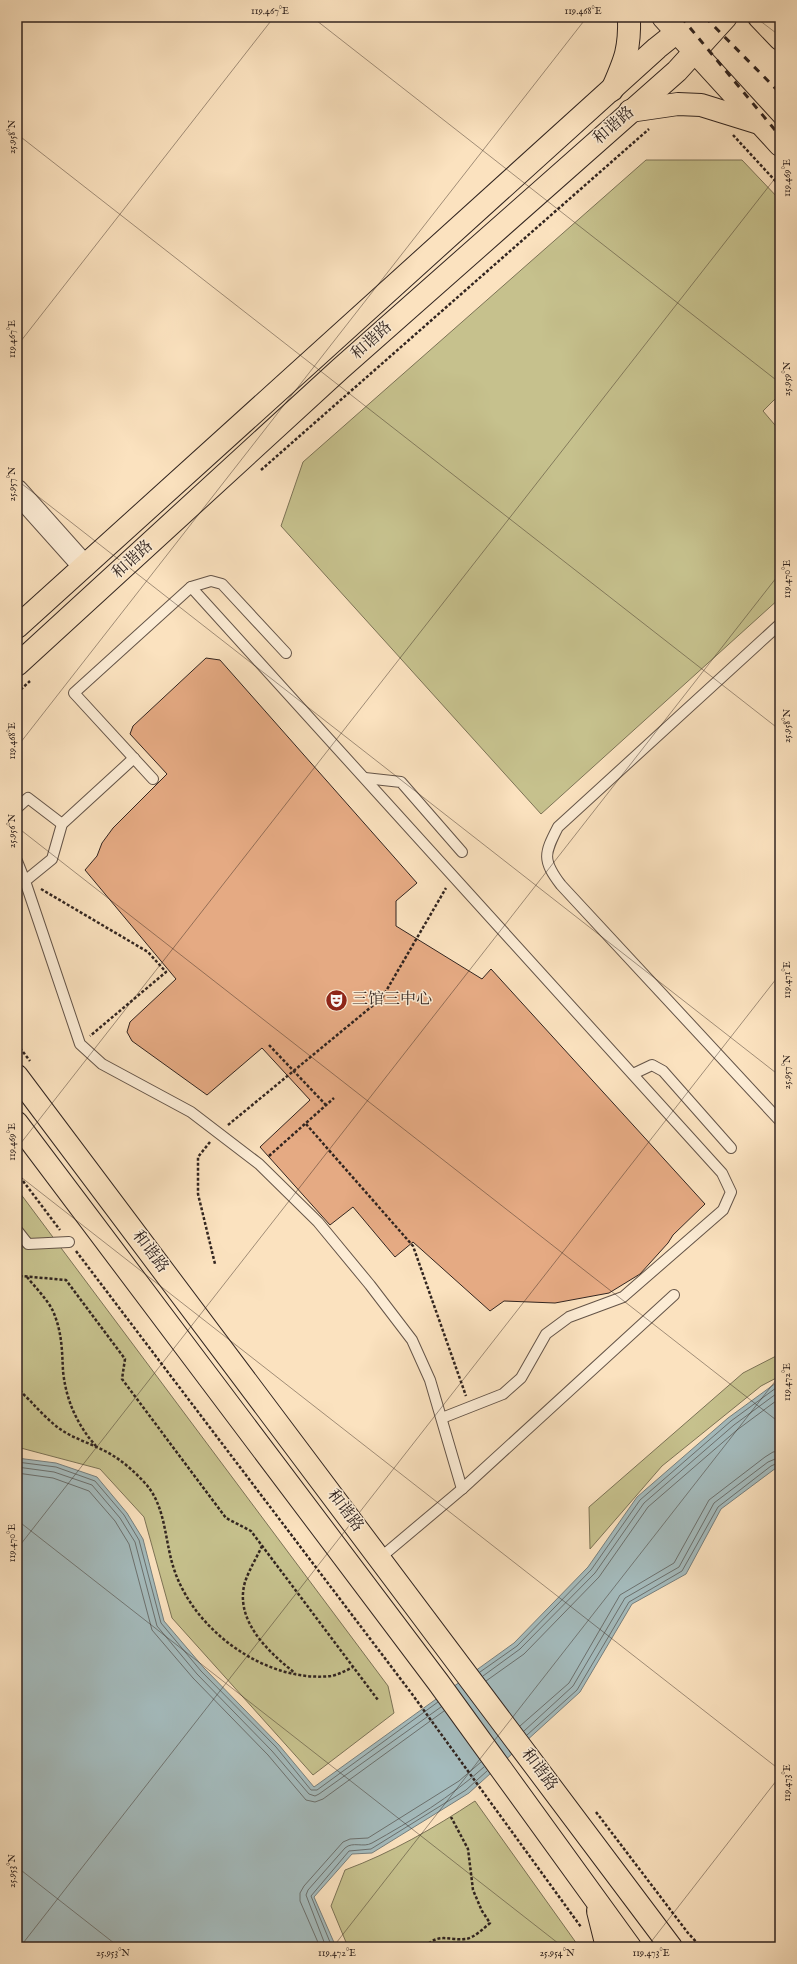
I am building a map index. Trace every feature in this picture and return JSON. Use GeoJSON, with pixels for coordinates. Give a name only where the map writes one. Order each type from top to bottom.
{"type":"FeatureCollection","features":[{"type":"Feature","properties":{"kind":"main road"},"geometry":{"type":"LineString","coordinates":[[612,90],[626,59],[630,40],[629,17]]}},
{"type":"Feature","properties":{"kind":"main road","name":"和谐路"},"geometry":{"type":"LineString","coordinates":[[17,627],[612,90],[657,48],[670,25],[706,17]]}},
{"type":"Feature","properties":{"kind":"main road","name":"和谐路"},"geometry":{"type":"LineString","coordinates":[[25,671],[340,369],[677,71],[696,52],[726,17]]}},
{"type":"Feature","properties":{"kind":"main road"},"geometry":{"type":"LineString","coordinates":[[759,17],[780,39]]}},
{"type":"Feature","properties":{"kind":"main road"},"geometry":{"type":"LineString","coordinates":[[670,25],[780,145]]}},
{"type":"Feature","properties":{"kind":"main road"},"geometry":{"type":"LineString","coordinates":[[630,111],[678,104],[701,105],[762,124]]}},
{"type":"Feature","properties":{"kind":"main road","name":"和谐路"},"geometry":{"type":"LineString","coordinates":[[17,1076],[671,1947]]}},
{"type":"Feature","properties":{"kind":"main road","name":"和谐路"},"geometry":{"type":"LineString","coordinates":[[17,1123],[438,1682],[630,1947]]}},
{"type":"Feature","properties":{"kind":"main road"},"geometry":{"type":"LineString","coordinates":[[593,1896],[607,1947]]}},
{"type":"Feature","properties":{"kind":"street"},"geometry":{"type":"LineString","coordinates":[[17,491],[84,566]]}},
{"type":"Feature","properties":{"kind":"lane"},"geometry":{"type":"LineString","coordinates":[[153,780],[74,693],[192,587],[211,581],[222,584],[286,653]]}},
{"type":"Feature","properties":{"kind":"lane"},"geometry":{"type":"LineString","coordinates":[[192,587],[722,1172],[731,1192],[723,1210],[623,1297],[569,1318],[546,1334],[521,1378],[503,1394],[442,1418]]}},
{"type":"Feature","properties":{"kind":"lane"},"geometry":{"type":"LineString","coordinates":[[780,624],[558,827],[549,844],[547,855],[547,865],[561,885],[780,1121]]}},
{"type":"Feature","properties":{"kind":"lane"},"geometry":{"type":"LineString","coordinates":[[25,881],[52,859],[62,824],[134,758]]}},
{"type":"Feature","properties":{"kind":"lane"},"geometry":{"type":"LineString","coordinates":[[365,778],[401,782],[462,852]]}},
{"type":"Feature","properties":{"kind":"lane"},"geometry":{"type":"LineString","coordinates":[[17,808],[28,798],[62,824]]}},
{"type":"Feature","properties":{"kind":"lane"},"geometry":{"type":"LineString","coordinates":[[17,861],[80,1044],[102,1064],[191,1112],[259,1164],[318,1222],[370,1285],[412,1340],[430,1380],[462,1489]]}},
{"type":"Feature","properties":{"kind":"lane"},"geometry":{"type":"LineString","coordinates":[[633,1074],[652,1065],[663,1071],[731,1148]]}},
{"type":"Feature","properties":{"kind":"lane"},"geometry":{"type":"LineString","coordinates":[[17,1230],[28,1244],[69,1242]]}},
{"type":"Feature","properties":{"kind":"lane"},"geometry":{"type":"LineString","coordinates":[[380,1558],[462,1489],[674,1295]]}},
{"type":"Feature","properties":{"kind":"path"},"geometry":{"type":"LineString","coordinates":[[258,472],[646,130],[652,127]]}},
{"type":"Feature","properties":{"kind":"path"},"geometry":{"type":"LineString","coordinates":[[730,133],[780,186]]}},
{"type":"Feature","properties":{"kind":"path"},"geometry":{"type":"LineString","coordinates":[[17,693],[25,671]]}},
{"type":"Feature","properties":{"kind":"path"},"geometry":{"type":"LineString","coordinates":[[215,1264],[198,1194],[198,1157],[218,1133],[382,998],[454,876]]}},
{"type":"Feature","properties":{"kind":"path"},"geometry":{"type":"LineString","coordinates":[[52,895],[148,952],[166,972],[124,1009],[80,1044]]}},
{"type":"Feature","properties":{"kind":"path"},"geometry":{"type":"LineString","coordinates":[[269,1045],[326,1106]]}},
{"type":"Feature","properties":{"kind":"path"},"geometry":{"type":"LineString","coordinates":[[266,1158],[334,1098]]}},
{"type":"Feature","properties":{"kind":"path"},"geometry":{"type":"LineString","coordinates":[[306,1124],[413,1246],[470,1407]]}},
{"type":"Feature","properties":{"kind":"path"},"geometry":{"type":"LineString","coordinates":[[17,1173],[412,1694],[583,1930]]}},
{"type":"Feature","properties":{"kind":"path"},"geometry":{"type":"LineString","coordinates":[[17,1271],[21,1276],[66,1280],[125,1359],[122,1380],[226,1518],[251,1531],[378,1700]]}},
{"type":"Feature","properties":{"kind":"path"},"geometry":{"type":"LineString","coordinates":[[27,1277],[52,1310],[61,1337],[66,1392],[73,1413],[84,1433],[96,1447]]}},
{"type":"Feature","properties":{"kind":"path"},"geometry":{"type":"LineString","coordinates":[[17,1386],[59,1429],[124,1463],[145,1483],[158,1502],[175,1574],[189,1601],[210,1627],[237,1650],[266,1666],[297,1674],[332,1676],[353,1667]]}},
{"type":"Feature","properties":{"kind":"path"},"geometry":{"type":"LineString","coordinates":[[262,1546],[245,1582],[243,1599],[247,1620],[261,1642],[279,1661],[297,1674]]}},
{"type":"Feature","properties":{"kind":"path"},"geometry":{"type":"LineString","coordinates":[[592,1808],[688,1933],[701,1947]]}},
{"type":"Feature","properties":{"kind":"path"},"geometry":{"type":"LineString","coordinates":[[425,1947],[431,1941],[441,1938],[468,1939],[490,1923],[482,1911],[473,1890],[468,1849],[451,1817]]}},
{"type":"Feature","properties":{"kind":"shaded area"},"geometry":{"type":"Polygon","coordinates":[[[646,160],[742,160],[780,200],[780,394],[763,411],[780,431],[780,598],[541,814],[281,526],[303,462],[646,160]]]}},
{"type":"Feature","properties":{"kind":"shaded area"},"geometry":{"type":"Polygon","coordinates":[[[17,1189],[388,1686],[394,1713],[313,1775],[172,1618],[144,1517],[100,1469],[17,1447],[17,1189]]]}},
{"type":"Feature","properties":{"kind":"shaded area"},"geometry":{"type":"Polygon","coordinates":[[[780,1354],[780,1376],[761,1386],[662,1466],[590,1549],[589,1507],[743,1373],[780,1354]]]}},
{"type":"Feature","properties":{"kind":"shaded area"},"geometry":{"type":"Polygon","coordinates":[[[475,1801],[577,1944],[576,1947],[348,1947],[331,1906],[345,1870],[379,1856],[412,1839],[475,1801]]]}},
{"type":"Feature","properties":{"kind":"water"},"geometry":{"type":"Polygon","coordinates":[[[780,1380],[780,1465],[721,1509],[686,1574],[632,1604],[580,1692],[469,1793],[372,1853],[352,1854],[314,1897],[336,1947],[17,1947],[17,1458],[56,1463],[97,1477],[127,1513],[143,1539],[164,1621],[204,1668],[279,1745],[314,1787],[514,1643],[588,1567],[637,1497],[728,1418],[780,1380]]]}},
{"type":"Feature","properties":{"kind":"building","name":"三馆三中心"},"geometry":{"type":"Polygon","coordinates":[[[206,658],[220,660],[417,883],[396,901],[396,926],[482,979],[491,969],[705,1204],[673,1235],[668,1243],[640,1274],[609,1293],[555,1303],[504,1301],[490,1311],[413,1242],[395,1257],[353,1207],[330,1225],[260,1147],[310,1100],[262,1048],[207,1095],[132,1041],[127,1032],[130,1022],[176,979],[85,870],[97,856],[102,843],[113,828],[167,774],[130,734],[133,726],[206,658]]]}},
{"type":"Feature","properties":{"kind":"railway"},"geometry":{"type":"LineString","coordinates":[[681,17],[780,136]]}},
{"type":"Feature","properties":{"kind":"railway"},"geometry":{"type":"LineString","coordinates":[[705,17],[780,93]]}},
{"type":"Feature","properties":{"kind":"place","name":"三馆三中心"},"geometry":{"type":"Point","coordinates":[337,1000]}}]}
